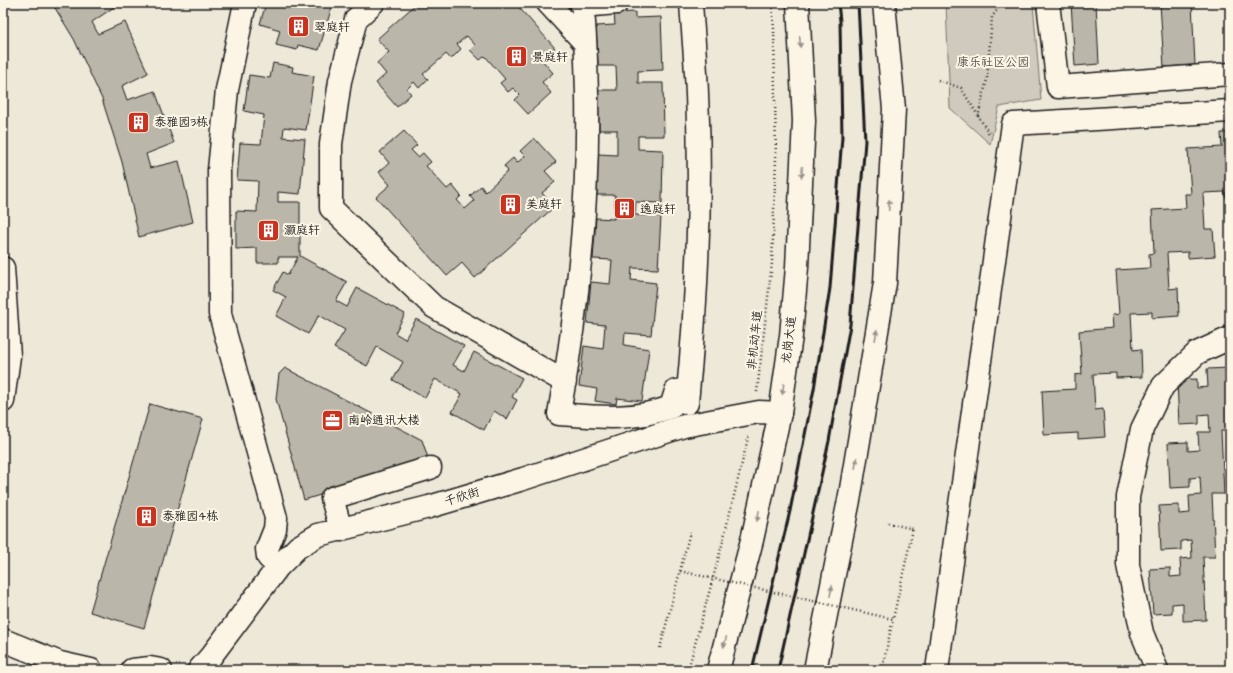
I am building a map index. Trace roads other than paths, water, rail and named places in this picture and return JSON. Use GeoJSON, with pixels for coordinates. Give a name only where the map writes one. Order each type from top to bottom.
{"type":"FeatureCollection","features":[{"type":"Feature","properties":{"kind":"main road"},"geometry":{"type":"LineString","coordinates":[[245,3],[227,90],[219,170],[220,314],[276,518],[275,529],[267,549],[268,557],[278,566]]}},
{"type":"Feature","properties":{"kind":"main road"},"geometry":{"type":"LineString","coordinates":[[373,3],[356,19],[340,81],[331,144],[331,208],[434,307],[565,382]]}},
{"type":"Feature","properties":{"kind":"main road"},"geometry":{"type":"LineString","coordinates":[[548,3],[585,42]]}},
{"type":"Feature","properties":{"kind":"main road"},"geometry":{"type":"LineString","coordinates":[[617,3],[582,5],[585,42],[587,181],[578,290],[559,414],[624,418],[658,412],[671,407],[676,391],[688,389]]}},
{"type":"Feature","properties":{"kind":"main road"},"geometry":{"type":"LineString","coordinates":[[684,426],[696,290],[699,192],[697,94],[692,3]]}},
{"type":"Feature","properties":{"kind":"main road","name":"龙岗大道"},"geometry":{"type":"LineString","coordinates":[[718,670],[752,540],[780,413],[790,336],[797,267],[804,121],[798,3]]}},
{"type":"Feature","properties":{"kind":"main road"},"geometry":{"type":"LineString","coordinates":[[815,670],[850,495],[885,283],[894,109],[884,3]]}},
{"type":"Feature","properties":{"kind":"main road"},"geometry":{"type":"LineString","coordinates":[[1048,3],[1058,87],[1230,74]]}},
{"type":"Feature","properties":{"kind":"main road"},"geometry":{"type":"LineString","coordinates":[[937,670],[1013,124],[1230,111]]}},
{"type":"Feature","properties":{"kind":"main road"},"geometry":{"type":"LineString","coordinates":[[3,268],[9,356],[3,401]]}},
{"type":"Feature","properties":{"kind":"main road"},"geometry":{"type":"LineString","coordinates":[[1157,670],[1142,633],[1128,566],[1128,497],[1142,429],[1163,386],[1197,353],[1230,338]]}},
{"type":"Feature","properties":{"kind":"main road","name":"千欣街"},"geometry":{"type":"LineString","coordinates":[[199,670],[212,655],[278,566],[298,547],[318,535],[429,507],[523,479],[684,426],[754,412],[780,413]]}},
{"type":"Feature","properties":{"kind":"main road"},"geometry":{"type":"LineString","coordinates":[[341,530],[332,498],[430,468]]}},
{"type":"Feature","properties":{"kind":"main road"},"geometry":{"type":"LineString","coordinates":[[826,614],[827,670]]}},
{"type":"Feature","properties":{"kind":"main road"},"geometry":{"type":"LineString","coordinates":[[3,640],[60,663],[91,670]]}},
{"type":"Feature","properties":{"kind":"main road"},"geometry":{"type":"LineString","coordinates":[[132,670],[150,668],[162,670]]}},
{"type":"Feature","properties":{"kind":"railway"},"geometry":{"type":"LineString","coordinates":[[752,670],[790,511],[814,389],[830,288],[842,137],[840,21],[838,3]]}},
{"type":"Feature","properties":{"kind":"railway"},"geometry":{"type":"LineString","coordinates":[[778,670],[829,441],[850,325],[865,141],[858,3]]}},
{"type":"Feature","properties":{"kind":"place","name":"翠庭轩"},"geometry":{"type":"Point","coordinates":[298,27]}},
{"type":"Feature","properties":{"kind":"place","name":"景庭轩"},"geometry":{"type":"Point","coordinates":[516,57]}},
{"type":"Feature","properties":{"kind":"place","name":"泰雅园3栋"},"geometry":{"type":"Point","coordinates":[138,122]}},
{"type":"Feature","properties":{"kind":"place","name":"美庭轩"},"geometry":{"type":"Point","coordinates":[511,204]}},
{"type":"Feature","properties":{"kind":"place","name":"逸庭轩"},"geometry":{"type":"Point","coordinates":[625,209]}},
{"type":"Feature","properties":{"kind":"place","name":"灏庭轩"},"geometry":{"type":"Point","coordinates":[268,230]}},
{"type":"Feature","properties":{"kind":"place","name":"南岭通讯大楼"},"geometry":{"type":"Point","coordinates":[333,420]}},
{"type":"Feature","properties":{"kind":"place","name":"泰雅园4栋"},"geometry":{"type":"Point","coordinates":[147,516]}},
{"type":"Feature","properties":{"kind":"park label","name":"康乐社区公园"},"geometry":{"type":"Point","coordinates":[993,62]}}]}
